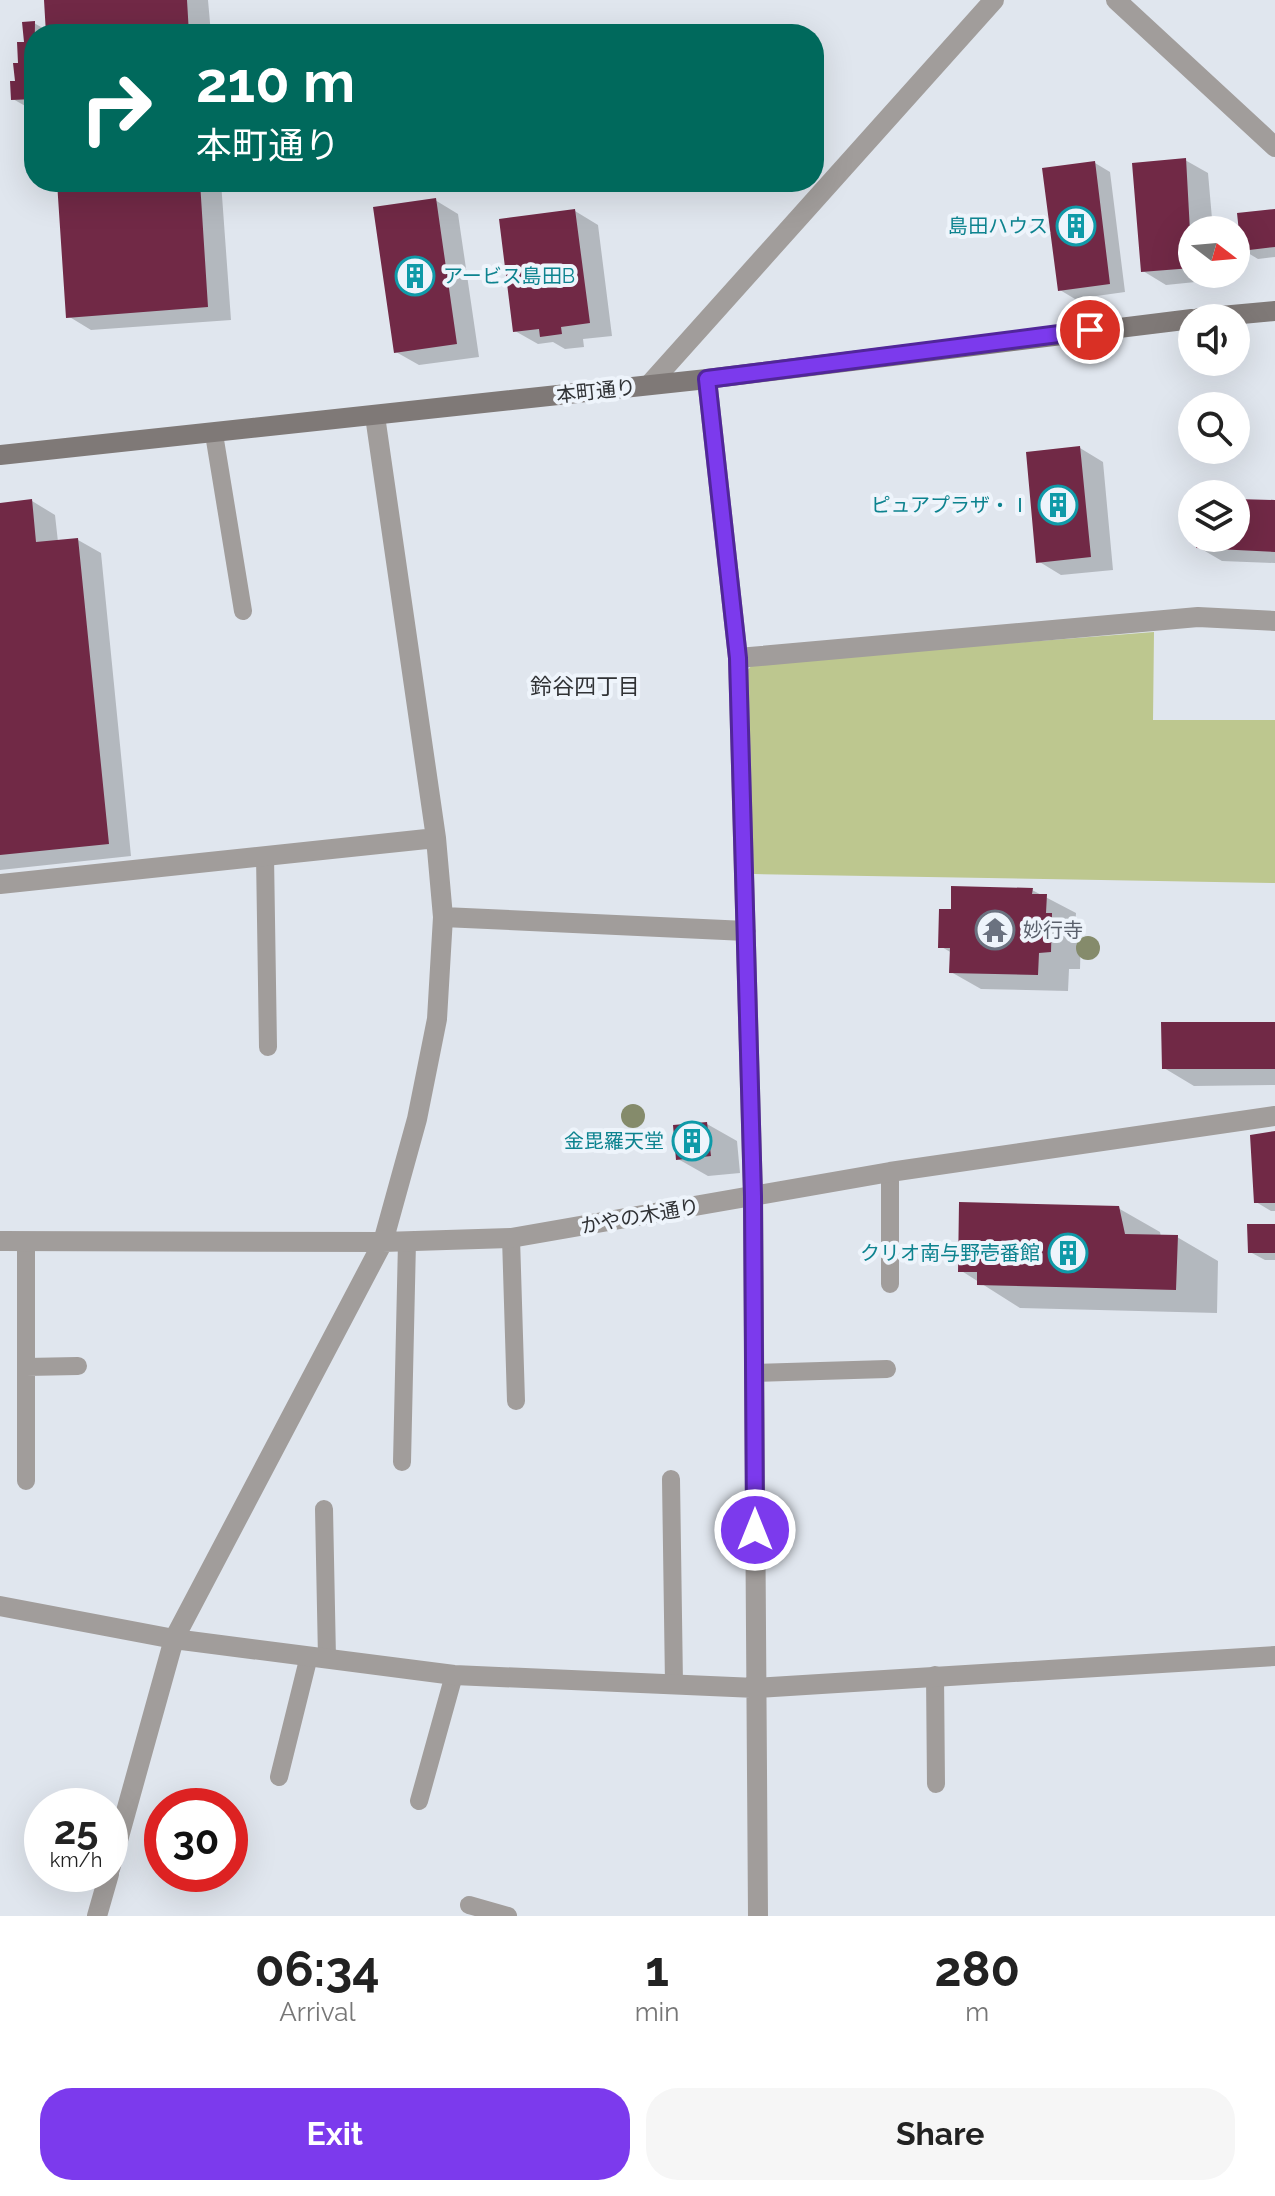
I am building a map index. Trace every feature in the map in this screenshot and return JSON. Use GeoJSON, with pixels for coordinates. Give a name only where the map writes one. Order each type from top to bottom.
{"type":"FeatureCollection","features":[{"type":"Feature","properties":{"kind":"main road"},"geometry":{"type":"LineString","coordinates":[[1250,313],[1275,311]]}},
{"type":"Feature","properties":{"kind":"main road","name":"本町通り"},"geometry":{"type":"LineString","coordinates":[[0,455],[707,379],[1178,321]]}},
{"type":"Feature","properties":{"kind":"street"},"geometry":{"type":"LineString","coordinates":[[824,190],[994,0]]}},
{"type":"Feature","properties":{"kind":"street"},"geometry":{"type":"LineString","coordinates":[[1116,0],[1275,147]]}},
{"type":"Feature","properties":{"kind":"street"},"geometry":{"type":"LineString","coordinates":[[649,385],[822,192]]}},
{"type":"Feature","properties":{"kind":"street"},"geometry":{"type":"LineString","coordinates":[[707,379],[738,658],[753,1196],[758,1916]]}},
{"type":"Feature","properties":{"kind":"street"},"geometry":{"type":"LineString","coordinates":[[128,1803],[174,1639],[383,1242],[417,1119],[437,1019],[443,917],[436,838],[375,416]]}},
{"type":"Feature","properties":{"kind":"street"},"geometry":{"type":"LineString","coordinates":[[738,658],[1198,617],[1275,621]]}},
{"type":"Feature","properties":{"kind":"street"},"geometry":{"type":"LineString","coordinates":[[0,884],[436,838]]}},
{"type":"Feature","properties":{"kind":"street"},"geometry":{"type":"LineString","coordinates":[[443,917],[746,931]]}},
{"type":"Feature","properties":{"kind":"street","name":"かやの木通り"},"geometry":{"type":"LineString","coordinates":[[0,1241],[407,1242],[511,1238],[890,1172],[1275,1116]]}},
{"type":"Feature","properties":{"kind":"street"},"geometry":{"type":"LineString","coordinates":[[0,1606],[174,1639],[454,1675],[756,1688],[1275,1656]]}},
{"type":"Feature","properties":{"kind":"street"},"geometry":{"type":"LineString","coordinates":[[97,1916],[103,1892]]}},
{"type":"Feature","properties":{"kind":"lane"},"geometry":{"type":"LineString","coordinates":[[214,434],[243,611]]}},
{"type":"Feature","properties":{"kind":"lane"},"geometry":{"type":"LineString","coordinates":[[265,856],[268,1047]]}},
{"type":"Feature","properties":{"kind":"lane"},"geometry":{"type":"LineString","coordinates":[[890,1172],[890,1284]]}},
{"type":"Feature","properties":{"kind":"lane"},"geometry":{"type":"LineString","coordinates":[[511,1238],[516,1401]]}},
{"type":"Feature","properties":{"kind":"lane"},"geometry":{"type":"LineString","coordinates":[[26,1242],[26,1481]]}},
{"type":"Feature","properties":{"kind":"lane"},"geometry":{"type":"LineString","coordinates":[[402,1462],[407,1242]]}},
{"type":"Feature","properties":{"kind":"lane"},"geometry":{"type":"LineString","coordinates":[[26,1367],[78,1366]]}},
{"type":"Feature","properties":{"kind":"lane"},"geometry":{"type":"LineString","coordinates":[[754,1373],[887,1369]]}},
{"type":"Feature","properties":{"kind":"lane"},"geometry":{"type":"LineString","coordinates":[[671,1479],[674,1684]]}},
{"type":"Feature","properties":{"kind":"lane"},"geometry":{"type":"LineString","coordinates":[[279,1777],[318,1657],[324,1509]]}},
{"type":"Feature","properties":{"kind":"lane"},"geometry":{"type":"LineString","coordinates":[[419,1801],[454,1675]]}},
{"type":"Feature","properties":{"kind":"lane"},"geometry":{"type":"LineString","coordinates":[[935,1675],[936,1784]]}},
{"type":"Feature","properties":{"kind":"lane"},"geometry":{"type":"LineString","coordinates":[[469,1905],[508,1916]]}},
{"type":"Feature","properties":{"kind":"green space"},"geometry":{"type":"Polygon","coordinates":[[[1154,632],[1153,720],[1275,720],[1275,883],[754,874],[744,674],[754,663],[1154,632]]]}},
{"type":"Feature","properties":{"kind":"building"},"geometry":{"type":"Polygon","coordinates":[[[44,0],[187,0],[188,24],[45,24],[44,0]]]}},
{"type":"Feature","properties":{"kind":"building"},"geometry":{"type":"Polygon","coordinates":[[[35,21],[35,24],[24,24],[24,42],[22,22],[35,21]]]}},
{"type":"Feature","properties":{"kind":"building"},"geometry":{"type":"Polygon","coordinates":[[[17,42],[24,42],[24,99],[11,100],[10,81],[15,81],[13,63],[18,63],[17,42]]]}},
{"type":"Feature","properties":{"kind":"building"},"geometry":{"type":"Polygon","coordinates":[[[1186,158],[1189,216],[1178,216],[1178,269],[1141,272],[1132,163],[1186,158]]]}},
{"type":"Feature","properties":{"kind":"building","name":"島田ハウス"},"geometry":{"type":"Polygon","coordinates":[[[1095,161],[1110,284],[1058,291],[1042,168],[1095,161]]]}},
{"type":"Feature","properties":{"kind":"building"},"geometry":{"type":"Polygon","coordinates":[[[58,192],[201,192],[208,307],[66,318],[58,192]]]}},
{"type":"Feature","properties":{"kind":"building","name":"アービス島田B"},"geometry":{"type":"Polygon","coordinates":[[[436,198],[457,344],[394,353],[373,207],[436,198]]]}},
{"type":"Feature","properties":{"kind":"building"},"geometry":{"type":"Polygon","coordinates":[[[575,209],[590,323],[561,327],[562,334],[540,337],[539,329],[513,332],[499,219],[575,209]]]}},
{"type":"Feature","properties":{"kind":"building"},"geometry":{"type":"Polygon","coordinates":[[[1275,209],[1275,247],[1250,250],[1250,216],[1237,216],[1237,213],[1275,209]]]}},
{"type":"Feature","properties":{"kind":"building","name":"ピュアプラザ・Ⅰ"},"geometry":{"type":"Polygon","coordinates":[[[1080,446],[1091,557],[1036,563],[1026,452],[1080,446]]]}},
{"type":"Feature","properties":{"kind":"building"},"geometry":{"type":"Polygon","coordinates":[[[32,499],[36,542],[78,538],[109,844],[0,855],[0,503],[32,499]]]}},
{"type":"Feature","properties":{"kind":"building"},"geometry":{"type":"Polygon","coordinates":[[[1250,499],[1275,500],[1275,552],[1250,551],[1250,499]]]}},
{"type":"Feature","properties":{"kind":"building","name":"妙行寺"},"geometry":{"type":"Polygon","coordinates":[[[951,886],[1033,888],[1032,894],[1047,894],[1046,913],[1052,913],[1051,952],[1039,953],[1038,975],[949,973],[950,948],[938,948],[939,909],[951,909],[951,886]]]}},
{"type":"Feature","properties":{"kind":"building"},"geometry":{"type":"Polygon","coordinates":[[[1161,1022],[1275,1022],[1275,1069],[1162,1069],[1161,1022]]]}},
{"type":"Feature","properties":{"kind":"building","name":"金毘羅天堂"},"geometry":{"type":"Polygon","coordinates":[[[707,1122],[711,1156],[676,1160],[673,1125],[707,1122]]]}},
{"type":"Feature","properties":{"kind":"building"},"geometry":{"type":"Polygon","coordinates":[[[1275,1131],[1275,1203],[1254,1203],[1250,1135],[1275,1131]]]}},
{"type":"Feature","properties":{"kind":"building","name":"クリオ南与野壱番館"},"geometry":{"type":"Polygon","coordinates":[[[959,1202],[1119,1206],[1125,1234],[1178,1235],[1176,1290],[977,1285],[977,1272],[958,1272],[959,1202]]]}},
{"type":"Feature","properties":{"kind":"building"},"geometry":{"type":"Polygon","coordinates":[[[1247,1224],[1275,1224],[1275,1253],[1248,1253],[1247,1224]]]}},
{"type":"Feature","properties":{"kind":"place","name":"島田ハウス"},"geometry":{"type":"Point","coordinates":[1076,226]}},
{"type":"Feature","properties":{"kind":"place","name":"アービス島田B"},"geometry":{"type":"Point","coordinates":[415,276]}},
{"type":"Feature","properties":{"kind":"place","name":"ピュアプラザ・Ⅰ"},"geometry":{"type":"Point","coordinates":[1058,505]}},
{"type":"Feature","properties":{"kind":"place","name":"妙行寺"},"geometry":{"type":"Point","coordinates":[995,930]}},
{"type":"Feature","properties":{"kind":"place","name":"金毘羅天堂"},"geometry":{"type":"Point","coordinates":[692,1141]}},
{"type":"Feature","properties":{"kind":"place","name":"クリオ南与野壱番館"},"geometry":{"type":"Point","coordinates":[1068,1253]}},
{"type":"Feature","properties":{"kind":"district","name":"鈴谷四丁目"},"geometry":{"type":"Point","coordinates":[585,686]}},
{"type":"Feature","properties":{"kind":"route"},"geometry":{"type":"LineString","coordinates":[[755,1530],[753,1196],[738,658],[707,379],[1090,330]]}}]}
